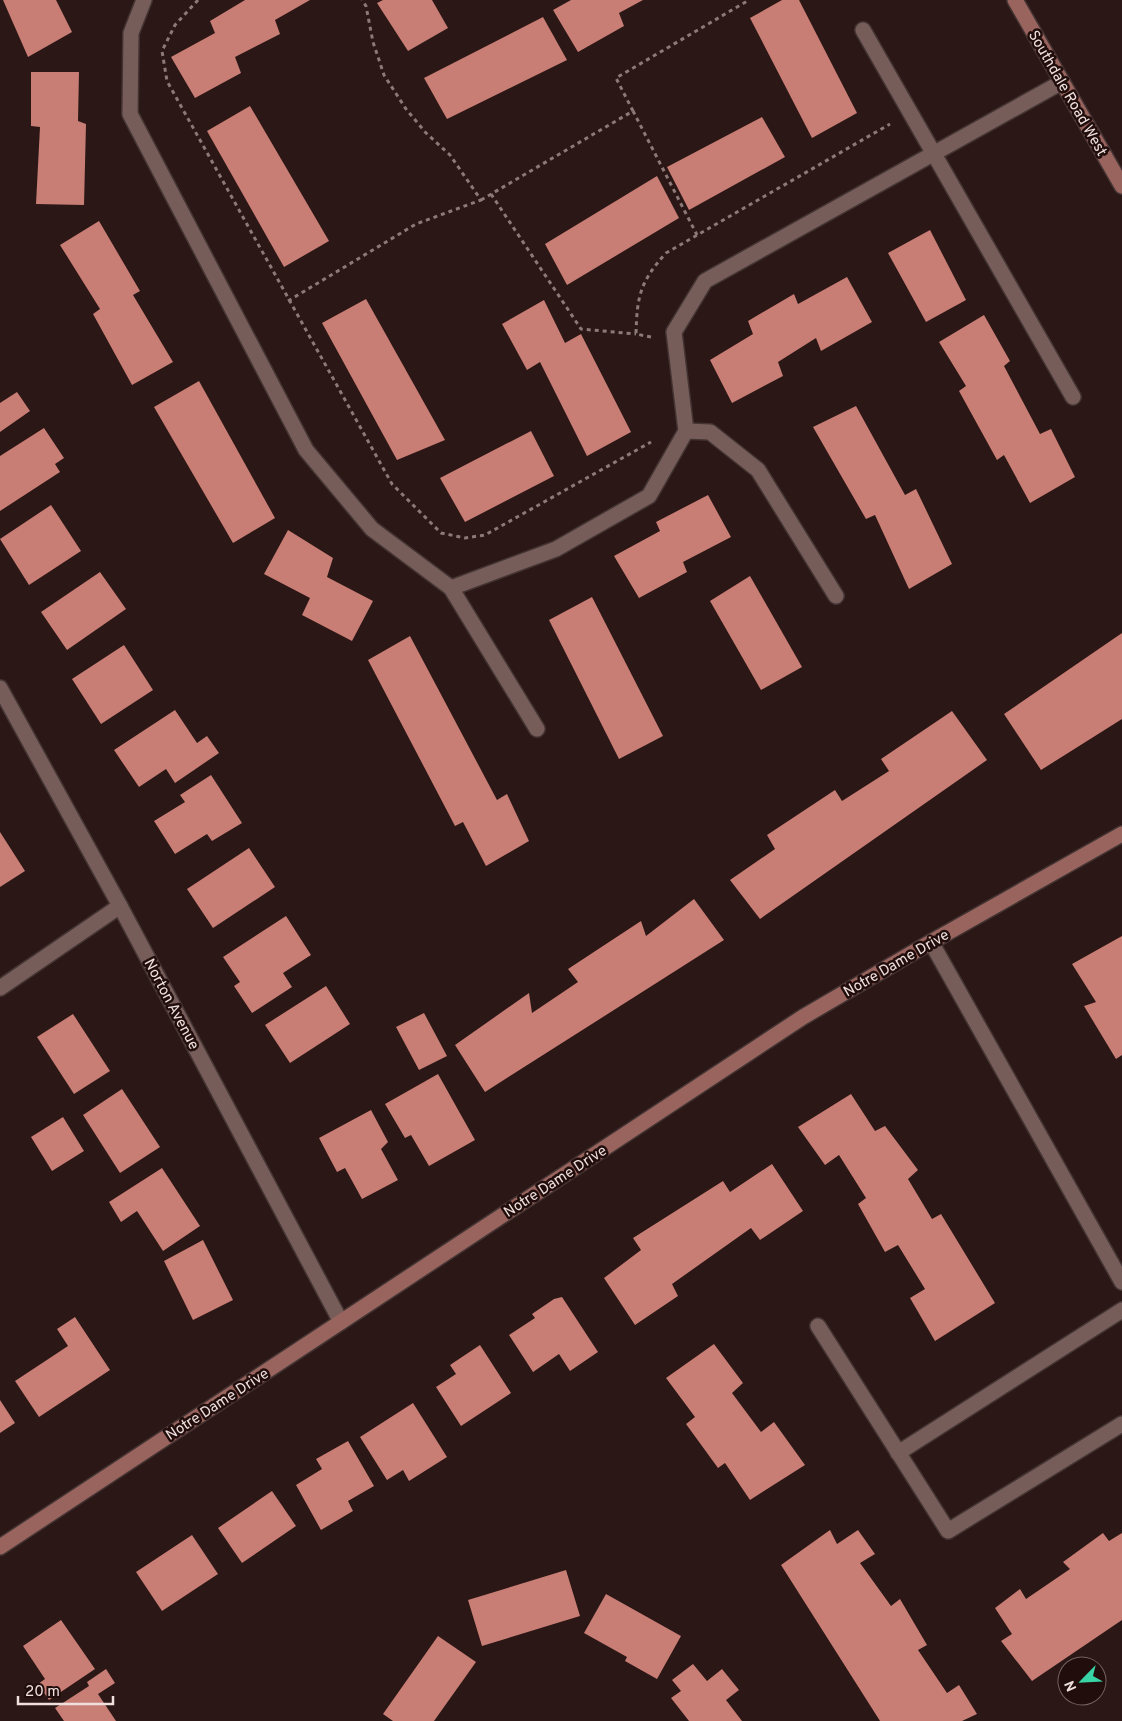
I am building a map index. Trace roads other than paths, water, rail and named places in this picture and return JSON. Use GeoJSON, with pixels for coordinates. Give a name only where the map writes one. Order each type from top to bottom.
{"type":"FeatureCollection","features":[{"type":"Feature","properties":{"kind":"street","name":"Southdale Road West"},"geometry":{"type":"LineString","coordinates":[[1015,0],[1122,186]]}},
{"type":"Feature","properties":{"kind":"street"},"geometry":{"type":"LineString","coordinates":[[139,3],[131,33],[130,114],[306,450],[372,529],[451,588],[537,729]]}},
{"type":"Feature","properties":{"kind":"street"},"geometry":{"type":"LineString","coordinates":[[863,30],[1074,397]]}},
{"type":"Feature","properties":{"kind":"street"},"geometry":{"type":"LineString","coordinates":[[451,588],[556,550],[650,496],[686,431],[674,332],[705,281],[1062,82]]}},
{"type":"Feature","properties":{"kind":"street"},"geometry":{"type":"LineString","coordinates":[[686,431],[710,432],[758,470],[836,596]]}},
{"type":"Feature","properties":{"kind":"street","name":"Norton Avenue"},"geometry":{"type":"LineString","coordinates":[[0,688],[120,906],[341,1322]]}},
{"type":"Feature","properties":{"kind":"street","name":"Notre Dame Drive"},"geometry":{"type":"LineString","coordinates":[[0,1548],[803,1017],[1122,834]]}},
{"type":"Feature","properties":{"kind":"street"},"geometry":{"type":"LineString","coordinates":[[0,988],[120,906]]}},
{"type":"Feature","properties":{"kind":"street"},"geometry":{"type":"LineString","coordinates":[[931,942],[1122,1282]]}},
{"type":"Feature","properties":{"kind":"street"},"geometry":{"type":"LineString","coordinates":[[898,1452],[1122,1310]]}},
{"type":"Feature","properties":{"kind":"street"},"geometry":{"type":"LineString","coordinates":[[818,1326],[948,1531],[1122,1424]]}}]}
